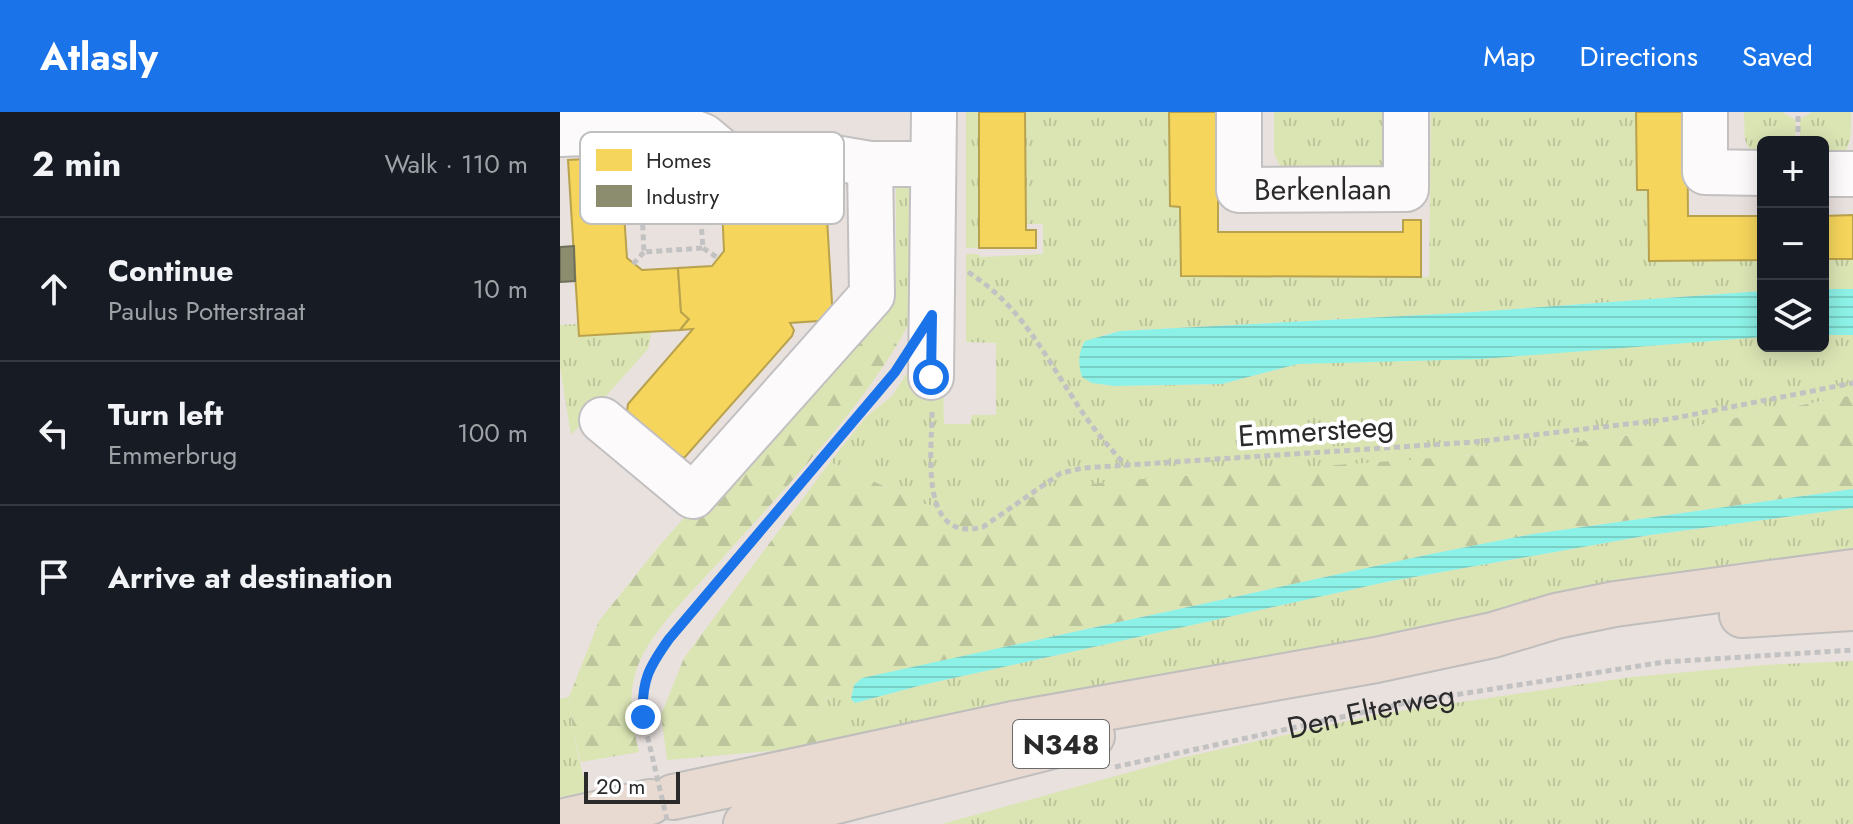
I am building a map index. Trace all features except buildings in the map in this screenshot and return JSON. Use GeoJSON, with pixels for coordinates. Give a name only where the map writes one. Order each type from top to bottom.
{"type":"FeatureCollection","features":[{"type":"Feature","properties":{"kind":"main road","name":"Den Elterweg"},"geometry":{"type":"LineString","coordinates":[[560,822],[664,808],[1013,724],[1376,660],[1615,604],[1853,572]]}},
{"type":"Feature","properties":{"kind":"main road","name":"Den Elterweg"},"geometry":{"type":"LineString","coordinates":[[1493,635],[1649,626],[1758,613],[1853,608]]}},
{"type":"Feature","properties":{"kind":"main road","name":"Den Elterweg"},"geometry":{"type":"LineString","coordinates":[[746,824],[1376,660]]}},
{"type":"Feature","properties":{"kind":"street"},"geometry":{"type":"LineString","coordinates":[[913,375],[933,164],[934,112]]}},
{"type":"Feature","properties":{"kind":"street","name":"Berkenlaan"},"geometry":{"type":"LineString","coordinates":[[1239,112],[1239,190],[1406,189],[1406,112]]}},
{"type":"Feature","properties":{"kind":"street"},"geometry":{"type":"LineString","coordinates":[[1705,112],[1705,172],[1757,173]]}},
{"type":"Feature","properties":{"kind":"street"},"geometry":{"type":"LineString","coordinates":[[610,132],[685,129],[693,132]]}},
{"type":"Feature","properties":{"kind":"street"},"geometry":{"type":"LineString","coordinates":[[560,134],[580,133]]}},
{"type":"Feature","properties":{"kind":"street"},"geometry":{"type":"LineString","coordinates":[[844,160],[870,164],[933,164]]}},
{"type":"Feature","properties":{"kind":"street"},"geometry":{"type":"LineString","coordinates":[[602,420],[693,496],[872,295],[870,164]]}},
{"type":"Feature","properties":{"kind":"street"},"geometry":{"type":"LineString","coordinates":[[1829,174],[1853,174]]}},
{"type":"Feature","properties":{"kind":"path"},"geometry":{"type":"LineString","coordinates":[[1798,112],[1798,136]]}},
{"type":"Feature","properties":{"kind":"path"},"geometry":{"type":"LineString","coordinates":[[643,224],[644,252]]}},
{"type":"Feature","properties":{"kind":"path"},"geometry":{"type":"LineString","coordinates":[[701,224],[703,248]]}},
{"type":"Feature","properties":{"kind":"path"},"geometry":{"type":"LineString","coordinates":[[633,264],[644,252],[703,248],[718,258]]}},
{"type":"Feature","properties":{"kind":"path"},"geometry":{"type":"LineString","coordinates":[[961,267],[1002,297],[1025,322],[1083,413],[1126,466]]}},
{"type":"Feature","properties":{"kind":"path"},"geometry":{"type":"LineString","coordinates":[[664,808],[643,717],[644,684],[649,667],[669,639],[913,375]]}},
{"type":"Feature","properties":{"kind":"path","name":"Emmersteeg"},"geometry":{"type":"LineString","coordinates":[[913,375],[933,498],[942,518],[955,528],[970,531],[983,527],[1061,473],[1083,468],[1474,442],[1670,419],[1853,383]]}},
{"type":"Feature","properties":{"kind":"path","name":"Den Elterweg"},"geometry":{"type":"LineString","coordinates":[[1100,770],[1425,699],[1664,662],[1853,650]]}},
{"type":"Feature","properties":{"kind":"green space"},"geometry":{"type":"Polygon","coordinates":[[[966,112],[979,112],[979,248],[966,248],[966,112]]]}},
{"type":"Feature","properties":{"kind":"green space"},"geometry":{"type":"Polygon","coordinates":[[[1025,112],[1183,112],[1181,274],[1429,277],[1431,112],[1636,112],[1637,190],[1648,190],[1649,261],[1757,260],[1757,291],[1459,313],[1120,331],[1103,335],[1093,383],[1114,386],[1222,384],[1298,364],[1757,337],[1757,352],[1829,352],[1829,335],[1853,335],[1853,395],[1680,429],[1475,455],[1063,488],[972,514],[924,504],[830,462],[866,417],[892,396],[914,362],[943,378],[944,424],[970,424],[972,415],[996,415],[996,343],[966,342],[966,254],[979,254],[980,257],[1043,254],[1043,224],[1025,224],[1025,112]]]}},
{"type":"Feature","properties":{"kind":"green space"},"geometry":{"type":"Polygon","coordinates":[[[1274,112],[1396,112],[1389,169],[1281,169],[1274,153],[1274,112]]]}},
{"type":"Feature","properties":{"kind":"green space"},"geometry":{"type":"Polygon","coordinates":[[[1744,112],[1782,112],[1796,120],[1795,136],[1757,136],[1757,157],[1748,146],[1744,112]]]}},
{"type":"Feature","properties":{"kind":"green space"},"geometry":{"type":"Polygon","coordinates":[[[1812,112],[1851,112],[1850,139],[1845,151],[1829,161],[1829,136],[1800,136],[1800,119],[1812,112]]]}},
{"type":"Feature","properties":{"kind":"green space"},"geometry":{"type":"Polygon","coordinates":[[[896,181],[913,182],[913,317],[897,345],[864,315],[879,299],[896,299],[896,181]]]}},
{"type":"Feature","properties":{"kind":"green space"},"geometry":{"type":"Polygon","coordinates":[[[1829,259],[1853,259],[1853,289],[1829,289],[1829,259]]]}},
{"type":"Feature","properties":{"kind":"green space"},"geometry":{"type":"Polygon","coordinates":[[[864,315],[897,345],[838,427],[653,638],[637,668],[632,690],[639,752],[581,762],[573,732],[569,697],[599,621],[659,546],[864,315]]]}},
{"type":"Feature","properties":{"kind":"green space"},"geometry":{"type":"Polygon","coordinates":[[[560,325],[652,331],[648,349],[571,435],[560,367],[560,325]]]}},
{"type":"Feature","properties":{"kind":"green space"},"geometry":{"type":"Polygon","coordinates":[[[1853,395],[1853,489],[1533,534],[863,678],[853,689],[830,696],[822,705],[816,747],[667,760],[661,715],[684,658],[830,462],[924,504],[972,514],[1063,488],[1116,481],[1475,455],[1680,429],[1853,395]]]}},
{"type":"Feature","properties":{"kind":"green space"},"geometry":{"type":"Polygon","coordinates":[[[1853,508],[1853,562],[816,747],[822,705],[832,695],[844,691],[853,689],[851,699],[855,703],[922,685],[1386,582],[1650,535],[1853,508]]]}},
{"type":"Feature","properties":{"kind":"green space"},"geometry":{"type":"Polygon","coordinates":[[[1853,661],[1853,824],[942,824],[1181,758],[1379,714],[1632,677],[1764,665],[1853,661]]]}},
{"type":"Feature","properties":{"kind":"green space"},"geometry":{"type":"Polygon","coordinates":[[[569,697],[573,732],[587,792],[560,797],[560,699],[569,697]]]}},
{"type":"Feature","properties":{"kind":"water"},"geometry":{"type":"Polygon","coordinates":[[[1829,289],[1853,289],[1853,335],[1829,335],[1829,289]]]}},
{"type":"Feature","properties":{"kind":"water"},"geometry":{"type":"Polygon","coordinates":[[[1757,291],[1757,337],[1482,359],[1298,364],[1222,384],[1114,386],[1092,383],[1082,377],[1080,368],[1080,354],[1085,341],[1120,331],[1459,313],[1757,291]]]}},
{"type":"Feature","properties":{"kind":"water"},"geometry":{"type":"Polygon","coordinates":[[[1853,489],[1853,508],[1650,535],[1386,582],[922,685],[855,703],[851,699],[854,685],[862,678],[1431,554],[1533,534],[1853,489]]]}},
{"type":"Feature","properties":{"kind":"route"},"geometry":{"type":"LineString","coordinates":[[643,717],[642,699],[649,667],[669,639],[895,372],[932,315],[931,377]]}}]}
